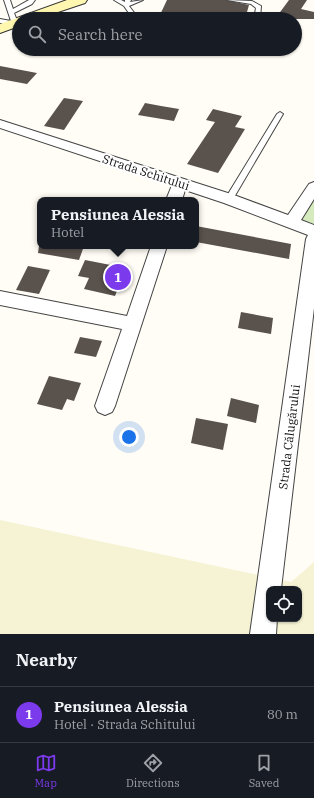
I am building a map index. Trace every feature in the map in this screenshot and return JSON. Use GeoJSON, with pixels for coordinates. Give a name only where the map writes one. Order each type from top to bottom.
{"type":"FeatureCollection","features":[{"type":"Feature","properties":{"kind":"street"},"geometry":{"type":"LineString","coordinates":[[40,12],[80,0]]}},
{"type":"Feature","properties":{"kind":"street"},"geometry":{"type":"LineString","coordinates":[[0,29],[12,22]]}},
{"type":"Feature","properties":{"kind":"street","name":"Strada Schitului"},"geometry":{"type":"LineString","coordinates":[[0,124],[229,199],[314,231]]}},
{"type":"Feature","properties":{"kind":"street"},"geometry":{"type":"LineString","coordinates":[[175,197],[180,183]]}},
{"type":"Feature","properties":{"kind":"street"},"geometry":{"type":"LineString","coordinates":[[291,223],[314,188]]}},
{"type":"Feature","properties":{"kind":"street","name":"Strada Călugărului"},"geometry":{"type":"LineString","coordinates":[[263,634],[314,239]]}},
{"type":"Feature","properties":{"kind":"street"},"geometry":{"type":"LineString","coordinates":[[105,406],[158,249]]}},
{"type":"Feature","properties":{"kind":"street"},"geometry":{"type":"LineString","coordinates":[[0,298],[133,324]]}},
{"type":"Feature","properties":{"kind":"lane"},"geometry":{"type":"LineString","coordinates":[[7,0],[13,12]]}},
{"type":"Feature","properties":{"kind":"lane"},"geometry":{"type":"LineString","coordinates":[[23,12],[32,0]]}},
{"type":"Feature","properties":{"kind":"lane"},"geometry":{"type":"LineString","coordinates":[[116,0],[127,2],[140,0]]}},
{"type":"Feature","properties":{"kind":"lane"},"geometry":{"type":"LineString","coordinates":[[230,0],[252,3],[259,7],[258,12]]}},
{"type":"Feature","properties":{"kind":"lane"},"geometry":{"type":"LineString","coordinates":[[127,2],[132,12]]}},
{"type":"Feature","properties":{"kind":"lane"},"geometry":{"type":"LineString","coordinates":[[0,21],[12,20]]}},
{"type":"Feature","properties":{"kind":"lane"},"geometry":{"type":"LineString","coordinates":[[229,199],[280,114]]}},
{"type":"Feature","properties":{"kind":"shaded area"},"geometry":{"type":"Polygon","coordinates":[[[0,520],[291,582],[314,562],[314,634],[0,634],[0,520]]]}},
{"type":"Feature","properties":{"kind":"green space"},"geometry":{"type":"Polygon","coordinates":[[[314,196],[314,224],[297,218],[314,196]]]}},
{"type":"Feature","properties":{"kind":"building"},"geometry":{"type":"Polygon","coordinates":[[[167,0],[226,0],[249,5],[247,12],[161,12],[167,0]]]}},
{"type":"Feature","properties":{"kind":"building"},"geometry":{"type":"Polygon","coordinates":[[[289,0],[307,0],[301,9],[314,12],[314,19],[302,19],[302,12],[280,12],[289,0]]]}},
{"type":"Feature","properties":{"kind":"building"},"geometry":{"type":"Polygon","coordinates":[[[0,66],[37,73],[27,84],[0,79],[0,66]]]}},
{"type":"Feature","properties":{"kind":"building"},"geometry":{"type":"Polygon","coordinates":[[[64,98],[83,101],[64,130],[44,126],[64,98]]]}},
{"type":"Feature","properties":{"kind":"building"},"geometry":{"type":"Polygon","coordinates":[[[145,103],[179,109],[174,121],[138,115],[145,103]]]}},
{"type":"Feature","properties":{"kind":"building"},"geometry":{"type":"Polygon","coordinates":[[[213,109],[242,116],[235,127],[245,129],[218,173],[187,164],[215,122],[206,120],[213,109]]]}},
{"type":"Feature","properties":{"kind":"building"},"geometry":{"type":"Polygon","coordinates":[[[199,227],[291,244],[289,259],[199,243],[199,227]]]}},
{"type":"Feature","properties":{"kind":"building"},"geometry":{"type":"Polygon","coordinates":[[[39,249],[83,249],[79,260],[38,253],[39,249]]]}},
{"type":"Feature","properties":{"kind":"building"},"geometry":{"type":"Polygon","coordinates":[[[85,260],[126,268],[115,296],[84,289],[89,278],[78,276],[85,260]]]}},
{"type":"Feature","properties":{"kind":"building"},"geometry":{"type":"Polygon","coordinates":[[[28,266],[50,270],[39,294],[16,290],[28,266]]]}},
{"type":"Feature","properties":{"kind":"building"},"geometry":{"type":"Polygon","coordinates":[[[241,312],[273,318],[271,334],[238,328],[241,312]]]}},
{"type":"Feature","properties":{"kind":"building"},"geometry":{"type":"Polygon","coordinates":[[[80,337],[102,341],[96,357],[74,353],[80,337]]]}},
{"type":"Feature","properties":{"kind":"building"},"geometry":{"type":"Polygon","coordinates":[[[49,376],[81,383],[74,401],[67,399],[62,410],[37,404],[49,376]]]}},
{"type":"Feature","properties":{"kind":"building"},"geometry":{"type":"Polygon","coordinates":[[[231,398],[259,405],[256,423],[227,416],[231,398]]]}},
{"type":"Feature","properties":{"kind":"building"},"geometry":{"type":"Polygon","coordinates":[[[196,418],[228,424],[223,450],[191,443],[196,418]]]}},
{"type":"Feature","properties":{"kind":"place","name":"Pensiunea Alessia"},"geometry":{"type":"Point","coordinates":[118,277]}}]}
